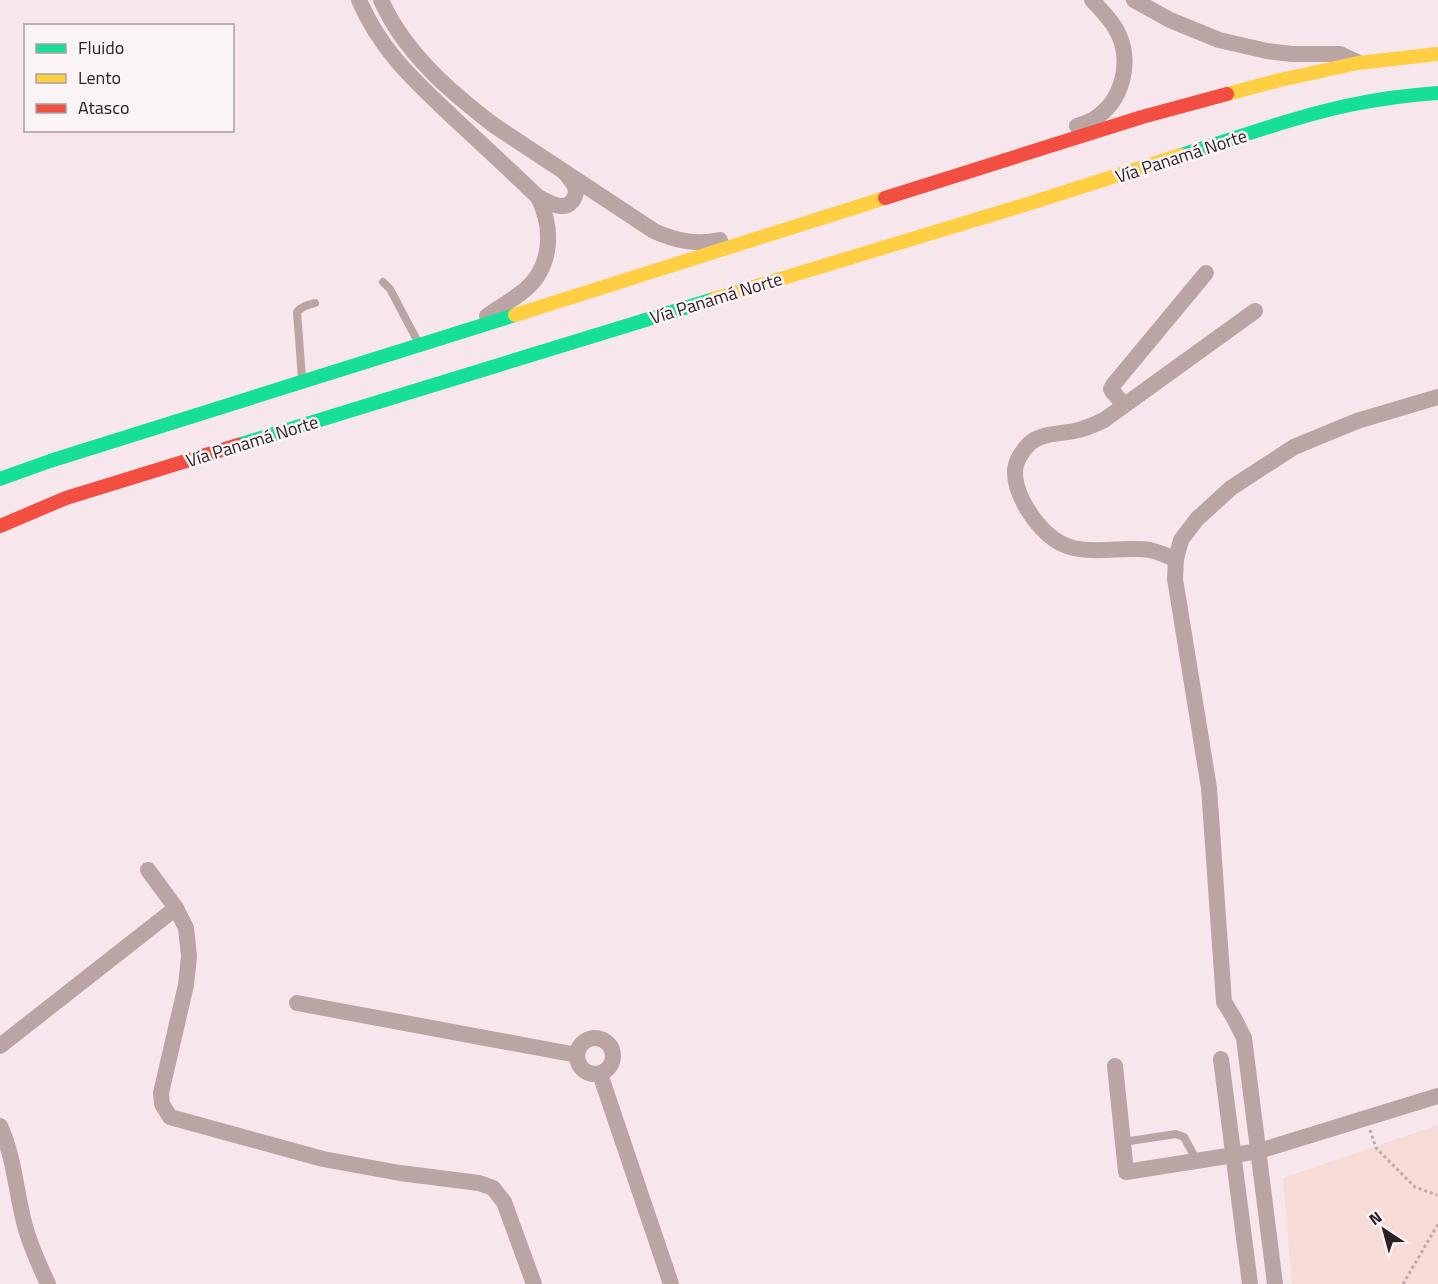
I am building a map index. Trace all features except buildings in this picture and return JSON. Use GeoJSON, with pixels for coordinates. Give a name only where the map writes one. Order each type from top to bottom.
{"type":"FeatureCollection","features":[{"type":"Feature","properties":{"kind":"main road"},"geometry":{"type":"LineString","coordinates":[[0,479],[50,461],[1142,117],[1280,80],[1358,63],[1438,54]]}},
{"type":"Feature","properties":{"kind":"main road","name":"Vía Panamá Norte"},"geometry":{"type":"LineString","coordinates":[[0,526],[66,498],[633,323],[1075,190],[1259,130],[1336,108],[1412,94],[1438,93]]}},
{"type":"Feature","properties":{"kind":"street"},"geometry":{"type":"LineString","coordinates":[[359,0],[374,31],[387,50],[424,90],[538,197],[561,206],[566,206],[573,201],[575,188],[564,171]]}},
{"type":"Feature","properties":{"kind":"street"},"geometry":{"type":"LineString","coordinates":[[381,0],[389,18],[417,54],[448,87],[471,107],[495,126],[654,231],[680,241],[700,243],[741,235],[759,238]]}},
{"type":"Feature","properties":{"kind":"street"},"geometry":{"type":"LineString","coordinates":[[1028,153],[1042,140],[1093,120],[1109,106],[1119,88],[1125,65],[1122,41],[1111,21],[1092,0]]}},
{"type":"Feature","properties":{"kind":"street"},"geometry":{"type":"LineString","coordinates":[[1134,0],[1170,20],[1219,40],[1292,54],[1340,54],[1358,63]]}},
{"type":"Feature","properties":{"kind":"street"},"geometry":{"type":"LineString","coordinates":[[404,68],[417,54]]}},
{"type":"Feature","properties":{"kind":"street"},"geometry":{"type":"LineString","coordinates":[[461,332],[527,288],[538,273],[546,256],[549,231],[538,197]]}},
{"type":"Feature","properties":{"kind":"street"},"geometry":{"type":"LineString","coordinates":[[1124,405],[1111,389],[1113,385],[1206,273]]}},
{"type":"Feature","properties":{"kind":"street"},"geometry":{"type":"LineString","coordinates":[[1176,559],[1150,550],[1085,549],[1067,546],[1050,537],[1024,504],[1018,490],[1015,470],[1021,453],[1032,442],[1048,435],[1088,427],[1104,420],[1255,311]]}},
{"type":"Feature","properties":{"kind":"street"},"geometry":{"type":"LineString","coordinates":[[1275,1284],[1244,1038],[1224,1002],[1209,788],[1175,579],[1176,559],[1181,540],[1197,519],[1231,488],[1294,447],[1357,421],[1438,397]]}},
{"type":"Feature","properties":{"kind":"street"},"geometry":{"type":"LineString","coordinates":[[148,870],[176,908],[186,928],[189,956],[186,985],[161,1093],[162,1104],[170,1117],[323,1159],[400,1173],[479,1183],[494,1188],[504,1202],[534,1284]]}},
{"type":"Feature","properties":{"kind":"street"},"geometry":{"type":"LineString","coordinates":[[0,1046],[176,908]]}},
{"type":"Feature","properties":{"kind":"street"},"geometry":{"type":"LineString","coordinates":[[297,1003],[577,1056]]}},
{"type":"Feature","properties":{"kind":"street"},"geometry":{"type":"LineString","coordinates":[[592,1038],[600,1038],[612,1048],[614,1056],[607,1071],[593,1075],[581,1068],[577,1056],[584,1042],[592,1038]]}},
{"type":"Feature","properties":{"kind":"street"},"geometry":{"type":"LineString","coordinates":[[1221,1059],[1250,1284]]}},
{"type":"Feature","properties":{"kind":"street"},"geometry":{"type":"LineString","coordinates":[[1115,1066],[1126,1172],[1259,1151],[1438,1096]]}},
{"type":"Feature","properties":{"kind":"street"},"geometry":{"type":"LineString","coordinates":[[600,1074],[671,1284]]}},
{"type":"Feature","properties":{"kind":"street"},"geometry":{"type":"LineString","coordinates":[[0,1126],[12,1166],[24,1224],[48,1284]]}},
{"type":"Feature","properties":{"kind":"lane"},"geometry":{"type":"LineString","coordinates":[[383,282],[390,289],[420,345]]}},
{"type":"Feature","properties":{"kind":"lane"},"geometry":{"type":"LineString","coordinates":[[302,383],[297,312],[300,308],[315,303]]}},
{"type":"Feature","properties":{"kind":"lane"},"geometry":{"type":"LineString","coordinates":[[1123,1142],[1176,1134],[1184,1137],[1197,1161]]}},
{"type":"Feature","properties":{"kind":"path"},"geometry":{"type":"LineString","coordinates":[[1367,1119],[1376,1148],[1415,1187],[1438,1194]]}},
{"type":"Feature","properties":{"kind":"path"},"geometry":{"type":"LineString","coordinates":[[1403,1284],[1438,1224]]}},
{"type":"Feature","properties":{"kind":"shaded area"},"geometry":{"type":"Polygon","coordinates":[[[1438,1125],[1438,1284],[1292,1284],[1283,1178],[1438,1125]]]}},
{"type":"Feature","properties":{"kind":"traffic: fast"},"geometry":{"type":"LineString","coordinates":[[1181,155],[1329,110],[1383,99],[1438,93]]}},
{"type":"Feature","properties":{"kind":"traffic: fast"},"geometry":{"type":"LineString","coordinates":[[238,445],[714,299]]}},
{"type":"Feature","properties":{"kind":"traffic: fast"},"geometry":{"type":"LineString","coordinates":[[0,479],[50,461],[515,315]]}},
{"type":"Feature","properties":{"kind":"traffic: slow"},"geometry":{"type":"LineString","coordinates":[[1227,94],[1358,63],[1438,54]]}},
{"type":"Feature","properties":{"kind":"traffic: slow"},"geometry":{"type":"LineString","coordinates":[[714,299],[1181,155]]}},
{"type":"Feature","properties":{"kind":"traffic: slow"},"geometry":{"type":"LineString","coordinates":[[515,315],[885,198]]}},
{"type":"Feature","properties":{"kind":"traffic: jam"},"geometry":{"type":"LineString","coordinates":[[885,198],[1142,117],[1227,94]]}},
{"type":"Feature","properties":{"kind":"traffic: jam"},"geometry":{"type":"LineString","coordinates":[[0,526],[66,498],[238,445]]}}]}
